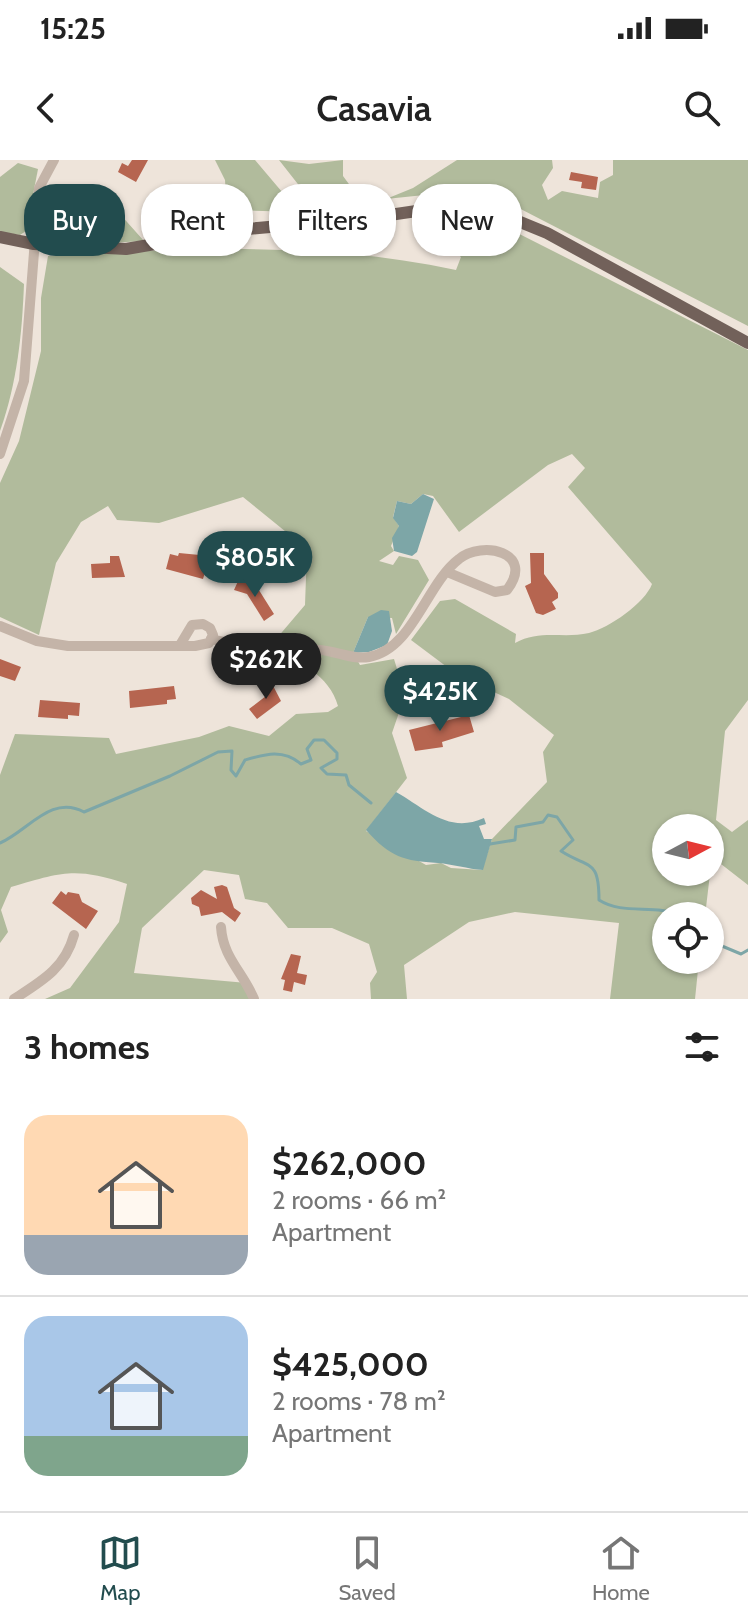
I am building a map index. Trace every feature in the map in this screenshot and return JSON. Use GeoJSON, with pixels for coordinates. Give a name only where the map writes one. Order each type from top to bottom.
{"type":"FeatureCollection","features":[{"type":"Feature","properties":{"kind":"main road"},"geometry":{"type":"LineString","coordinates":[[125,249],[236,230],[369,218],[464,204],[486,208],[547,233],[748,343]]}},
{"type":"Feature","properties":{"kind":"main road"},"geometry":{"type":"LineString","coordinates":[[0,237],[24,242]]}},
{"type":"Feature","properties":{"kind":"street"},"geometry":{"type":"LineString","coordinates":[[41,184],[54,160]]}},
{"type":"Feature","properties":{"kind":"street"},"geometry":{"type":"LineString","coordinates":[[0,454],[24,381],[33,256]]}},
{"type":"Feature","properties":{"kind":"street"},"geometry":{"type":"LineString","coordinates":[[0,626],[37,641],[68,646],[195,646],[211,639],[265,650],[323,650],[369,657],[387,650],[405,631],[447,572],[458,559],[471,552],[502,553],[513,559],[517,568],[516,578],[507,590],[495,592],[447,572]]}},
{"type":"Feature","properties":{"kind":"street"},"geometry":{"type":"LineString","coordinates":[[180,645],[192,625],[210,628],[211,639]]}},
{"type":"Feature","properties":{"kind":"street"},"geometry":{"type":"LineString","coordinates":[[221,927],[222,946],[254,999]]}},
{"type":"Feature","properties":{"kind":"street"},"geometry":{"type":"LineString","coordinates":[[14,999],[51,975],[69,951],[74,935]]}},
{"type":"Feature","properties":{"kind":"green space"},"geometry":{"type":"Polygon","coordinates":[[[215,160],[255,160],[275,184],[269,184],[269,211],[253,211],[253,184],[225,184],[215,160]]]}},
{"type":"Feature","properties":{"kind":"green space"},"geometry":{"type":"Polygon","coordinates":[[[279,160],[309,164],[343,160],[343,176],[349,184],[298,184],[279,160]]]}},
{"type":"Feature","properties":{"kind":"green space"},"geometry":{"type":"Polygon","coordinates":[[[457,160],[552,160],[553,168],[542,185],[548,200],[562,191],[598,198],[600,182],[613,175],[613,160],[748,160],[748,326],[522,210],[522,184],[419,184],[457,160]]]}},
{"type":"Feature","properties":{"kind":"green space"},"geometry":{"type":"Polygon","coordinates":[[[18,163],[38,169],[35,184],[24,184],[24,232],[20,235],[0,232],[0,177],[18,163]]]}},
{"type":"Feature","properties":{"kind":"green space"},"geometry":{"type":"Polygon","coordinates":[[[412,188],[412,196],[396,198],[396,195],[412,188]]]}},
{"type":"Feature","properties":{"kind":"green space"},"geometry":{"type":"Polygon","coordinates":[[[125,220],[141,238],[141,241],[125,242],[125,220]]]}},
{"type":"Feature","properties":{"kind":"green space"},"geometry":{"type":"Polygon","coordinates":[[[522,235],[748,350],[748,700],[725,731],[717,814],[652,814],[652,886],[709,886],[707,902],[652,902],[652,974],[698,974],[695,999],[610,999],[619,923],[515,912],[469,922],[404,965],[407,999],[371,999],[370,983],[377,972],[369,944],[332,928],[288,928],[267,903],[245,899],[239,875],[204,870],[142,928],[134,973],[247,983],[254,999],[45,999],[70,988],[119,922],[127,884],[94,875],[69,874],[11,887],[1,910],[8,932],[0,943],[0,775],[15,734],[109,738],[116,754],[199,737],[229,726],[269,736],[296,714],[328,712],[338,706],[334,695],[320,677],[271,645],[305,605],[307,549],[243,497],[159,523],[117,520],[108,506],[81,522],[56,563],[39,635],[0,617],[0,483],[19,441],[41,351],[41,298],[48,256],[125,256],[125,252],[141,251],[141,256],[253,256],[253,249],[269,250],[269,256],[370,256],[456,270],[461,257],[522,256],[522,235]],[[572,454],[548,465],[459,532],[433,496],[423,494],[411,504],[397,501],[393,517],[399,526],[391,546],[394,551],[379,561],[393,565],[399,556],[418,560],[429,580],[396,634],[392,618],[368,617],[353,653],[360,665],[394,659],[405,695],[392,733],[407,778],[366,831],[426,865],[441,863],[451,868],[482,870],[492,839],[547,782],[543,752],[554,735],[509,699],[459,676],[411,640],[440,601],[455,599],[516,634],[515,643],[533,636],[579,635],[597,630],[634,607],[652,584],[568,487],[585,468],[572,454]]]}},
{"type":"Feature","properties":{"kind":"green space"},"geometry":{"type":"Polygon","coordinates":[[[0,267],[24,284],[18,359],[0,431],[0,267]]]}},
{"type":"Feature","properties":{"kind":"green space"},"geometry":{"type":"Polygon","coordinates":[[[748,820],[748,885],[724,866],[724,826],[732,832],[748,820]]]}},
{"type":"Feature","properties":{"kind":"water"},"geometry":{"type":"Polygon","coordinates":[[[423,494],[434,499],[417,552],[412,556],[394,551],[392,538],[399,526],[393,518],[397,501],[411,504],[423,494]]]}},
{"type":"Feature","properties":{"kind":"water"},"geometry":{"type":"Polygon","coordinates":[[[381,610],[389,611],[392,631],[387,645],[369,652],[353,653],[368,617],[381,610]]]}},
{"type":"Feature","properties":{"kind":"water"},"geometry":{"type":"Polygon","coordinates":[[[396,792],[449,821],[460,823],[484,818],[486,824],[479,826],[484,839],[492,839],[483,870],[407,859],[383,846],[366,830],[396,792]]]}},
{"type":"Feature","properties":{"kind":"building"},"geometry":{"type":"Polygon","coordinates":[[[132,160],[148,160],[136,182],[118,172],[122,163],[128,166],[132,160]]]}},
{"type":"Feature","properties":{"kind":"building"},"geometry":{"type":"Polygon","coordinates":[[[571,172],[598,177],[596,190],[581,188],[582,182],[569,180],[571,172]]]}},
{"type":"Feature","properties":{"kind":"building"},"geometry":{"type":"Polygon","coordinates":[[[179,553],[210,556],[203,579],[166,569],[170,554],[178,556],[179,553]]]}},
{"type":"Feature","properties":{"kind":"building"},"geometry":{"type":"Polygon","coordinates":[[[530,553],[544,553],[544,574],[558,593],[558,598],[552,602],[556,609],[543,615],[536,613],[525,586],[531,583],[530,553]]]}},
{"type":"Feature","properties":{"kind":"building"},"geometry":{"type":"Polygon","coordinates":[[[110,556],[119,556],[125,577],[92,578],[91,564],[110,563],[110,556]]]}},
{"type":"Feature","properties":{"kind":"building"},"geometry":{"type":"Polygon","coordinates":[[[239,579],[257,587],[274,614],[264,621],[247,594],[234,590],[239,579]]]}},
{"type":"Feature","properties":{"kind":"building"},"geometry":{"type":"Polygon","coordinates":[[[0,659],[21,667],[15,681],[0,676],[0,659]]]}},
{"type":"Feature","properties":{"kind":"building"},"geometry":{"type":"Polygon","coordinates":[[[270,680],[281,701],[257,719],[249,709],[266,696],[260,688],[270,680]]]}},
{"type":"Feature","properties":{"kind":"building"},"geometry":{"type":"Polygon","coordinates":[[[174,686],[176,699],[167,700],[167,704],[130,708],[129,691],[174,686]]]}},
{"type":"Feature","properties":{"kind":"building"},"geometry":{"type":"Polygon","coordinates":[[[40,700],[80,703],[79,716],[68,715],[68,719],[38,717],[40,700]]]}},
{"type":"Feature","properties":{"kind":"building"},"geometry":{"type":"Polygon","coordinates":[[[469,715],[474,732],[442,742],[443,747],[415,751],[409,730],[469,715]]]}},
{"type":"Feature","properties":{"kind":"building"},"geometry":{"type":"Polygon","coordinates":[[[214,887],[227,887],[234,908],[241,913],[235,922],[222,912],[201,916],[199,907],[192,904],[191,898],[201,890],[217,899],[214,887]]]}},
{"type":"Feature","properties":{"kind":"building"},"geometry":{"type":"Polygon","coordinates":[[[61,891],[66,895],[68,892],[79,894],[82,902],[98,911],[86,929],[52,903],[61,891]]]}},
{"type":"Feature","properties":{"kind":"building"},"geometry":{"type":"Polygon","coordinates":[[[291,954],[301,956],[297,973],[307,975],[305,985],[294,982],[292,992],[283,990],[285,980],[281,979],[291,954]]]}},
{"type":"Feature","properties":{"kind":"waterway"},"geometry":{"type":"LineString","coordinates":[[0,843],[50,811],[72,808],[84,812],[218,752],[232,751],[231,770],[236,776],[245,760],[260,756],[288,756],[301,764],[311,760],[307,749],[314,740],[324,740],[337,753],[337,759],[321,768],[327,774],[346,775],[349,785],[371,803]]}},
{"type":"Feature","properties":{"kind":"waterway"},"geometry":{"type":"LineString","coordinates":[[490,844],[515,840],[516,827],[543,822],[548,815],[557,817],[573,840],[561,851],[594,871],[599,900],[619,907],[652,909]]}},
{"type":"Feature","properties":{"kind":"waterway"},"geometry":{"type":"LineString","coordinates":[[724,947],[741,954],[748,950]]}}]}
